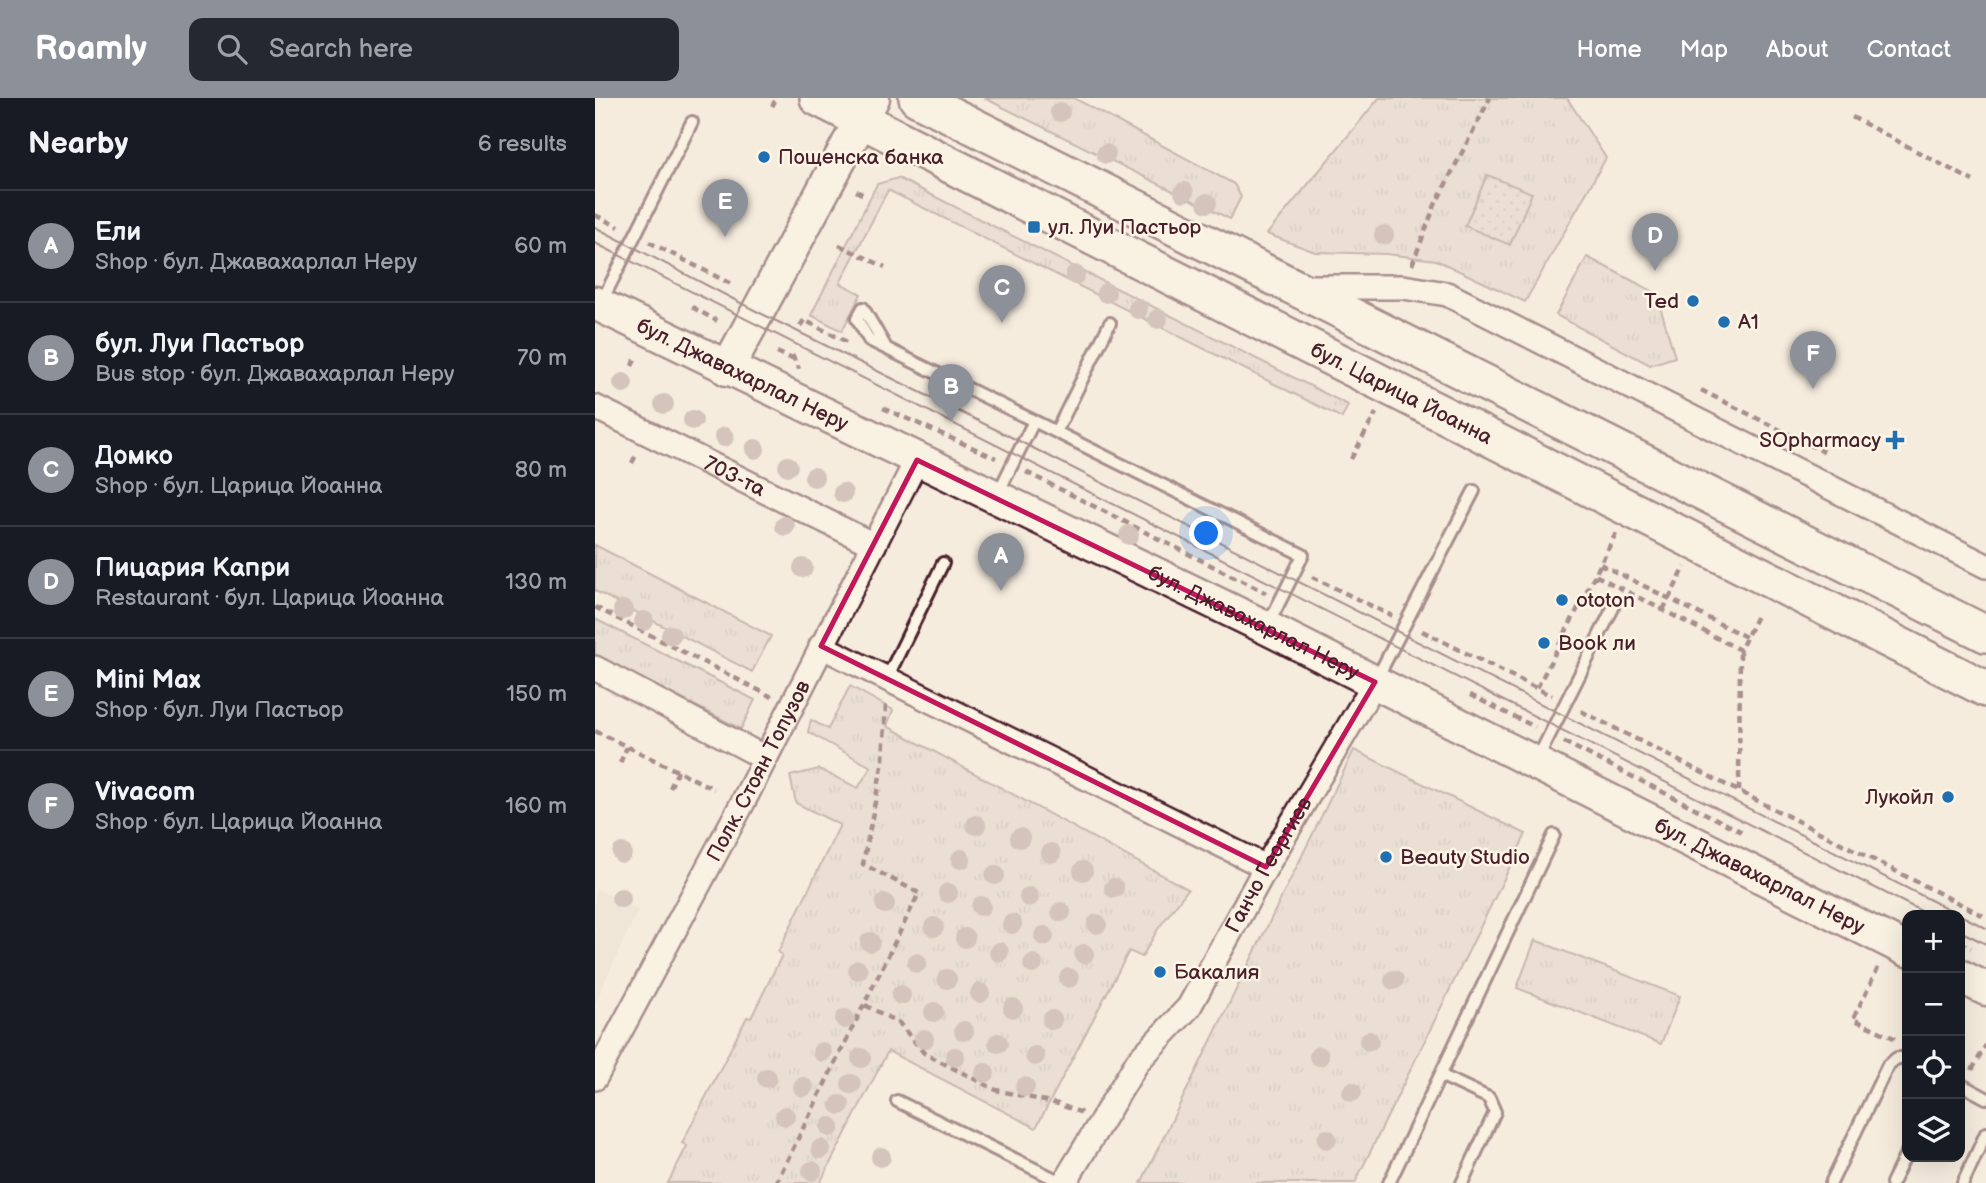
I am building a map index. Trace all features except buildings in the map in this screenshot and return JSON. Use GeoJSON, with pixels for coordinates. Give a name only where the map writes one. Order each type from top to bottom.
{"type":"FeatureCollection","features":[{"type":"Feature","properties":{"kind":"main road","name":"бул. Царица Йоанна"},"geometry":{"type":"LineString","coordinates":[[818,98],[867,109],[1986,689]]}},
{"type":"Feature","properties":{"kind":"main road"},"geometry":{"type":"LineString","coordinates":[[918,98],[1986,635]]}},
{"type":"Feature","properties":{"kind":"street"},"geometry":{"type":"LineString","coordinates":[[727,369],[867,109]]}},
{"type":"Feature","properties":{"kind":"street"},"geometry":{"type":"LineString","coordinates":[[1294,287],[1403,287],[1447,294],[1986,566]]}},
{"type":"Feature","properties":{"kind":"street","name":"бул. Джавахарлал Неру"},"geometry":{"type":"LineString","coordinates":[[597,304],[1267,628],[1902,947]]}},
{"type":"Feature","properties":{"kind":"street","name":"703-та"},"geometry":{"type":"LineString","coordinates":[[595,407],[874,545]]}},
{"type":"Feature","properties":{"kind":"street","name":"Полк. Стоян Топузов"},"geometry":{"type":"LineString","coordinates":[[595,1079],[792,706],[916,460]]}},
{"type":"Feature","properties":{"kind":"street"},"geometry":{"type":"LineString","coordinates":[[821,646],[1266,867]]}},
{"type":"Feature","properties":{"kind":"street"},"geometry":{"type":"LineString","coordinates":[[595,668],[765,758]]}},
{"type":"Feature","properties":{"kind":"street","name":"Ганчо Георгиев"},"geometry":{"type":"LineString","coordinates":[[1063,1183],[1137,1061],[1189,1007],[1266,867],[1375,682]]}},
{"type":"Feature","properties":{"kind":"street"},"geometry":{"type":"LineString","coordinates":[[1965,978],[1986,989]]}},
{"type":"Feature","properties":{"kind":"lane"},"geometry":{"type":"LineString","coordinates":[[597,304],[692,122]]}},
{"type":"Feature","properties":{"kind":"lane"},"geometry":{"type":"LineString","coordinates":[[1056,432],[1110,323]]}},
{"type":"Feature","properties":{"kind":"lane"},"geometry":{"type":"LineString","coordinates":[[885,346],[1303,555],[1267,628]]}},
{"type":"Feature","properties":{"kind":"lane"},"geometry":{"type":"LineString","coordinates":[[996,497],[1034,421]]}},
{"type":"Feature","properties":{"kind":"lane"},"geometry":{"type":"LineString","coordinates":[[1375,682],[1474,491]]}},
{"type":"Feature","properties":{"kind":"lane"},"geometry":{"type":"LineString","coordinates":[[887,678],[943,563]]}},
{"type":"Feature","properties":{"kind":"lane"},"geometry":{"type":"LineString","coordinates":[[1536,762],[1613,608]]}},
{"type":"Feature","properties":{"kind":"lane"},"geometry":{"type":"LineString","coordinates":[[1389,1183],[1554,835]]}},
{"type":"Feature","properties":{"kind":"lane"},"geometry":{"type":"LineString","coordinates":[[1831,1183],[1888,1065],[1897,1058],[1902,1058]]}},
{"type":"Feature","properties":{"kind":"lane"},"geometry":{"type":"LineString","coordinates":[[1440,1076],[1489,1098],[1495,1112],[1462,1183]]}},
{"type":"Feature","properties":{"kind":"lane"},"geometry":{"type":"LineString","coordinates":[[1965,1087],[1986,1098]]}},
{"type":"Feature","properties":{"kind":"lane"},"geometry":{"type":"LineString","coordinates":[[897,1101],[1063,1183]]}},
{"type":"Feature","properties":{"kind":"lane"},"geometry":{"type":"LineString","coordinates":[[1963,1183],[1986,1133]]}},
{"type":"Feature","properties":{"kind":"lane"},"geometry":{"type":"LineString","coordinates":[[1892,1183],[1902,1162]]}},
{"type":"Feature","properties":{"kind":"path"},"geometry":{"type":"LineString","coordinates":[[1412,265],[1435,205],[1490,98]]}},
{"type":"Feature","properties":{"kind":"path"},"geometry":{"type":"LineString","coordinates":[[1852,117],[1973,181]]}},
{"type":"Feature","properties":{"kind":"path"},"geometry":{"type":"LineString","coordinates":[[795,159],[802,163]]}},
{"type":"Feature","properties":{"kind":"path"},"geometry":{"type":"LineString","coordinates":[[856,191],[864,195]]}},
{"type":"Feature","properties":{"kind":"path"},"geometry":{"type":"LineString","coordinates":[[595,215],[731,284]]}},
{"type":"Feature","properties":{"kind":"path"},"geometry":{"type":"LineString","coordinates":[[839,246],[885,267]]}},
{"type":"Feature","properties":{"kind":"path"},"geometry":{"type":"LineString","coordinates":[[692,307],[717,321]]}},
{"type":"Feature","properties":{"kind":"path"},"geometry":{"type":"LineString","coordinates":[[800,326],[804,320],[832,334]]}},
{"type":"Feature","properties":{"kind":"path"},"geometry":{"type":"LineString","coordinates":[[778,352],[794,360]]}},
{"type":"Feature","properties":{"kind":"path"},"geometry":{"type":"LineString","coordinates":[[632,366],[635,359]]}},
{"type":"Feature","properties":{"kind":"path"},"geometry":{"type":"LineString","coordinates":[[1701,390],[1824,452]]}},
{"type":"Feature","properties":{"kind":"path"},"geometry":{"type":"LineString","coordinates":[[885,409],[960,442]]}},
{"type":"Feature","properties":{"kind":"path"},"geometry":{"type":"LineString","coordinates":[[1351,459],[1378,409]]}},
{"type":"Feature","properties":{"kind":"path"},"geometry":{"type":"LineString","coordinates":[[1537,688],[1618,530]]}},
{"type":"Feature","properties":{"kind":"path"},"geometry":{"type":"LineString","coordinates":[[1600,564],[1747,637]]}},
{"type":"Feature","properties":{"kind":"path"},"geometry":{"type":"LineString","coordinates":[[1663,610],[1685,566]]}},
{"type":"Feature","properties":{"kind":"path"},"geometry":{"type":"LineString","coordinates":[[1296,569],[1537,688],[1986,917]]}},
{"type":"Feature","properties":{"kind":"path"},"geometry":{"type":"LineString","coordinates":[[1594,575],[1740,650]]}},
{"type":"Feature","properties":{"kind":"path"},"geometry":{"type":"LineString","coordinates":[[595,607],[792,706]]}},
{"type":"Feature","properties":{"kind":"path"},"geometry":{"type":"LineString","coordinates":[[1739,791],[1740,650],[1758,614]]}},
{"type":"Feature","properties":{"kind":"path"},"geometry":{"type":"LineString","coordinates":[[776,1183],[919,893],[863,864],[883,761],[887,678]]}},
{"type":"Feature","properties":{"kind":"path"},"geometry":{"type":"LineString","coordinates":[[595,731],[714,789]]}},
{"type":"Feature","properties":{"kind":"path"},"geometry":{"type":"LineString","coordinates":[[620,763],[627,747]]}},
{"type":"Feature","properties":{"kind":"path"},"geometry":{"type":"LineString","coordinates":[[670,788],[678,771]]}},
{"type":"Feature","properties":{"kind":"path"},"geometry":{"type":"LineString","coordinates":[[1878,968],[1853,1019],[1902,1042]]}},
{"type":"Feature","properties":{"kind":"path"},"geometry":{"type":"LineString","coordinates":[[865,1005],[899,1023],[924,1053],[996,1090],[1058,1104],[1100,1119]]}},
{"type":"Feature","properties":{"kind":"path"},"geometry":{"type":"LineString","coordinates":[[1970,1074],[1986,1045]]}},
{"type":"Feature","properties":{"kind":"highlighted area"},"geometry":{"type":"Polygon","coordinates":[[[917,460],[1375,682],[1266,867],[821,646],[917,460]]]}},
{"type":"Feature","properties":{"kind":"shaded area"},"geometry":{"type":"Polygon","coordinates":[[[595,888],[638,910],[595,1003],[595,888]]]}},
{"type":"Feature","properties":{"kind":"green space"},"geometry":{"type":"Polygon","coordinates":[[[984,98],[1074,98],[1234,184],[1241,197],[1230,219],[984,98]]]}},
{"type":"Feature","properties":{"kind":"green space"},"geometry":{"type":"Polygon","coordinates":[[[1379,98],[1567,98],[1606,158],[1525,302],[1436,260],[1386,254],[1315,252],[1267,234],[1379,98]]]}},
{"type":"Feature","properties":{"kind":"green space"},"geometry":{"type":"Polygon","coordinates":[[[1487,175],[1532,193],[1510,245],[1465,226],[1487,175]]]}},
{"type":"Feature","properties":{"kind":"green space"},"geometry":{"type":"Polygon","coordinates":[[[898,178],[1348,405],[1342,418],[888,190],[840,283],[861,294],[842,331],[811,315],[877,184],[898,178]]]}},
{"type":"Feature","properties":{"kind":"green space"},"geometry":{"type":"Polygon","coordinates":[[[1587,257],[1656,293],[1675,357],[1650,365],[1556,315],[1587,257]]]}},
{"type":"Feature","properties":{"kind":"green space"},"geometry":{"type":"Polygon","coordinates":[[[595,545],[771,636],[752,672],[595,591],[595,545]]]}},
{"type":"Feature","properties":{"kind":"green space"},"geometry":{"type":"Polygon","coordinates":[[[595,619],[755,700],[741,729],[595,655],[595,619]]]}},
{"type":"Feature","properties":{"kind":"green space"},"geometry":{"type":"Polygon","coordinates":[[[850,686],[893,710],[887,726],[1188,889],[1158,929],[1142,957],[1129,951],[1036,1128],[888,1051],[820,1183],[668,1183],[687,1146],[682,1143],[747,1017],[751,1018],[782,955],[778,952],[840,825],[796,803],[790,776],[819,769],[858,788],[871,767],[808,732],[811,720],[828,729],[850,686]]]}},
{"type":"Feature","properties":{"kind":"green space"},"geometry":{"type":"Polygon","coordinates":[[[1354,750],[1526,834],[1355,1183],[1141,1183],[1354,750]]]}},
{"type":"Feature","properties":{"kind":"green space"},"geometry":{"type":"Polygon","coordinates":[[[1535,940],[1680,996],[1661,1044],[1517,988],[1535,940]]]}},
{"type":"Feature","properties":{"kind":"tram line"},"geometry":{"type":"LineString","coordinates":[[595,227],[758,312],[1986,928]]}},
{"type":"Feature","properties":{"kind":"tram line"},"geometry":{"type":"LineString","coordinates":[[595,243],[1919,910]]}},
{"type":"Feature","properties":{"kind":"tram line"},"geometry":{"type":"LineString","coordinates":[[1965,934],[1986,944]]}},
{"type":"Feature","properties":{"kind":"place","name":"Пощенска банка"},"geometry":{"type":"Point","coordinates":[764,157]}},
{"type":"Feature","properties":{"kind":"place","name":"ул. Луи Пастьор"},"geometry":{"type":"Point","coordinates":[1034,227]}},
{"type":"Feature","properties":{"kind":"place","name":"Mini Max"},"geometry":{"type":"Point","coordinates":[725,237]}},
{"type":"Feature","properties":{"kind":"place","name":"Пицария Капри"},"geometry":{"type":"Point","coordinates":[1655,271]}},
{"type":"Feature","properties":{"kind":"place","name":"Ted"},"geometry":{"type":"Point","coordinates":[1693,301]}},
{"type":"Feature","properties":{"kind":"place","name":"A1"},"geometry":{"type":"Point","coordinates":[1724,322]}},
{"type":"Feature","properties":{"kind":"place","name":"Домко"},"geometry":{"type":"Point","coordinates":[1002,323]}},
{"type":"Feature","properties":{"kind":"place","name":"Vivacom"},"geometry":{"type":"Point","coordinates":[1813,389]}},
{"type":"Feature","properties":{"kind":"place","name":"бул. Луи Пастьор"},"geometry":{"type":"Point","coordinates":[951,422]}},
{"type":"Feature","properties":{"kind":"place","name":"SOpharmacy"},"geometry":{"type":"Point","coordinates":[1895,440]}},
{"type":"Feature","properties":{"kind":"place","name":"Ели"},"geometry":{"type":"Point","coordinates":[1001,591]}},
{"type":"Feature","properties":{"kind":"place","name":"ototon"},"geometry":{"type":"Point","coordinates":[1562,600]}},
{"type":"Feature","properties":{"kind":"place","name":"Book ли"},"geometry":{"type":"Point","coordinates":[1544,643]}},
{"type":"Feature","properties":{"kind":"place","name":"Лукойл"},"geometry":{"type":"Point","coordinates":[1948,797]}},
{"type":"Feature","properties":{"kind":"place","name":"Beauty Studio"},"geometry":{"type":"Point","coordinates":[1386,857]}},
{"type":"Feature","properties":{"kind":"place","name":"Бакалия"},"geometry":{"type":"Point","coordinates":[1160,972]}}]}
